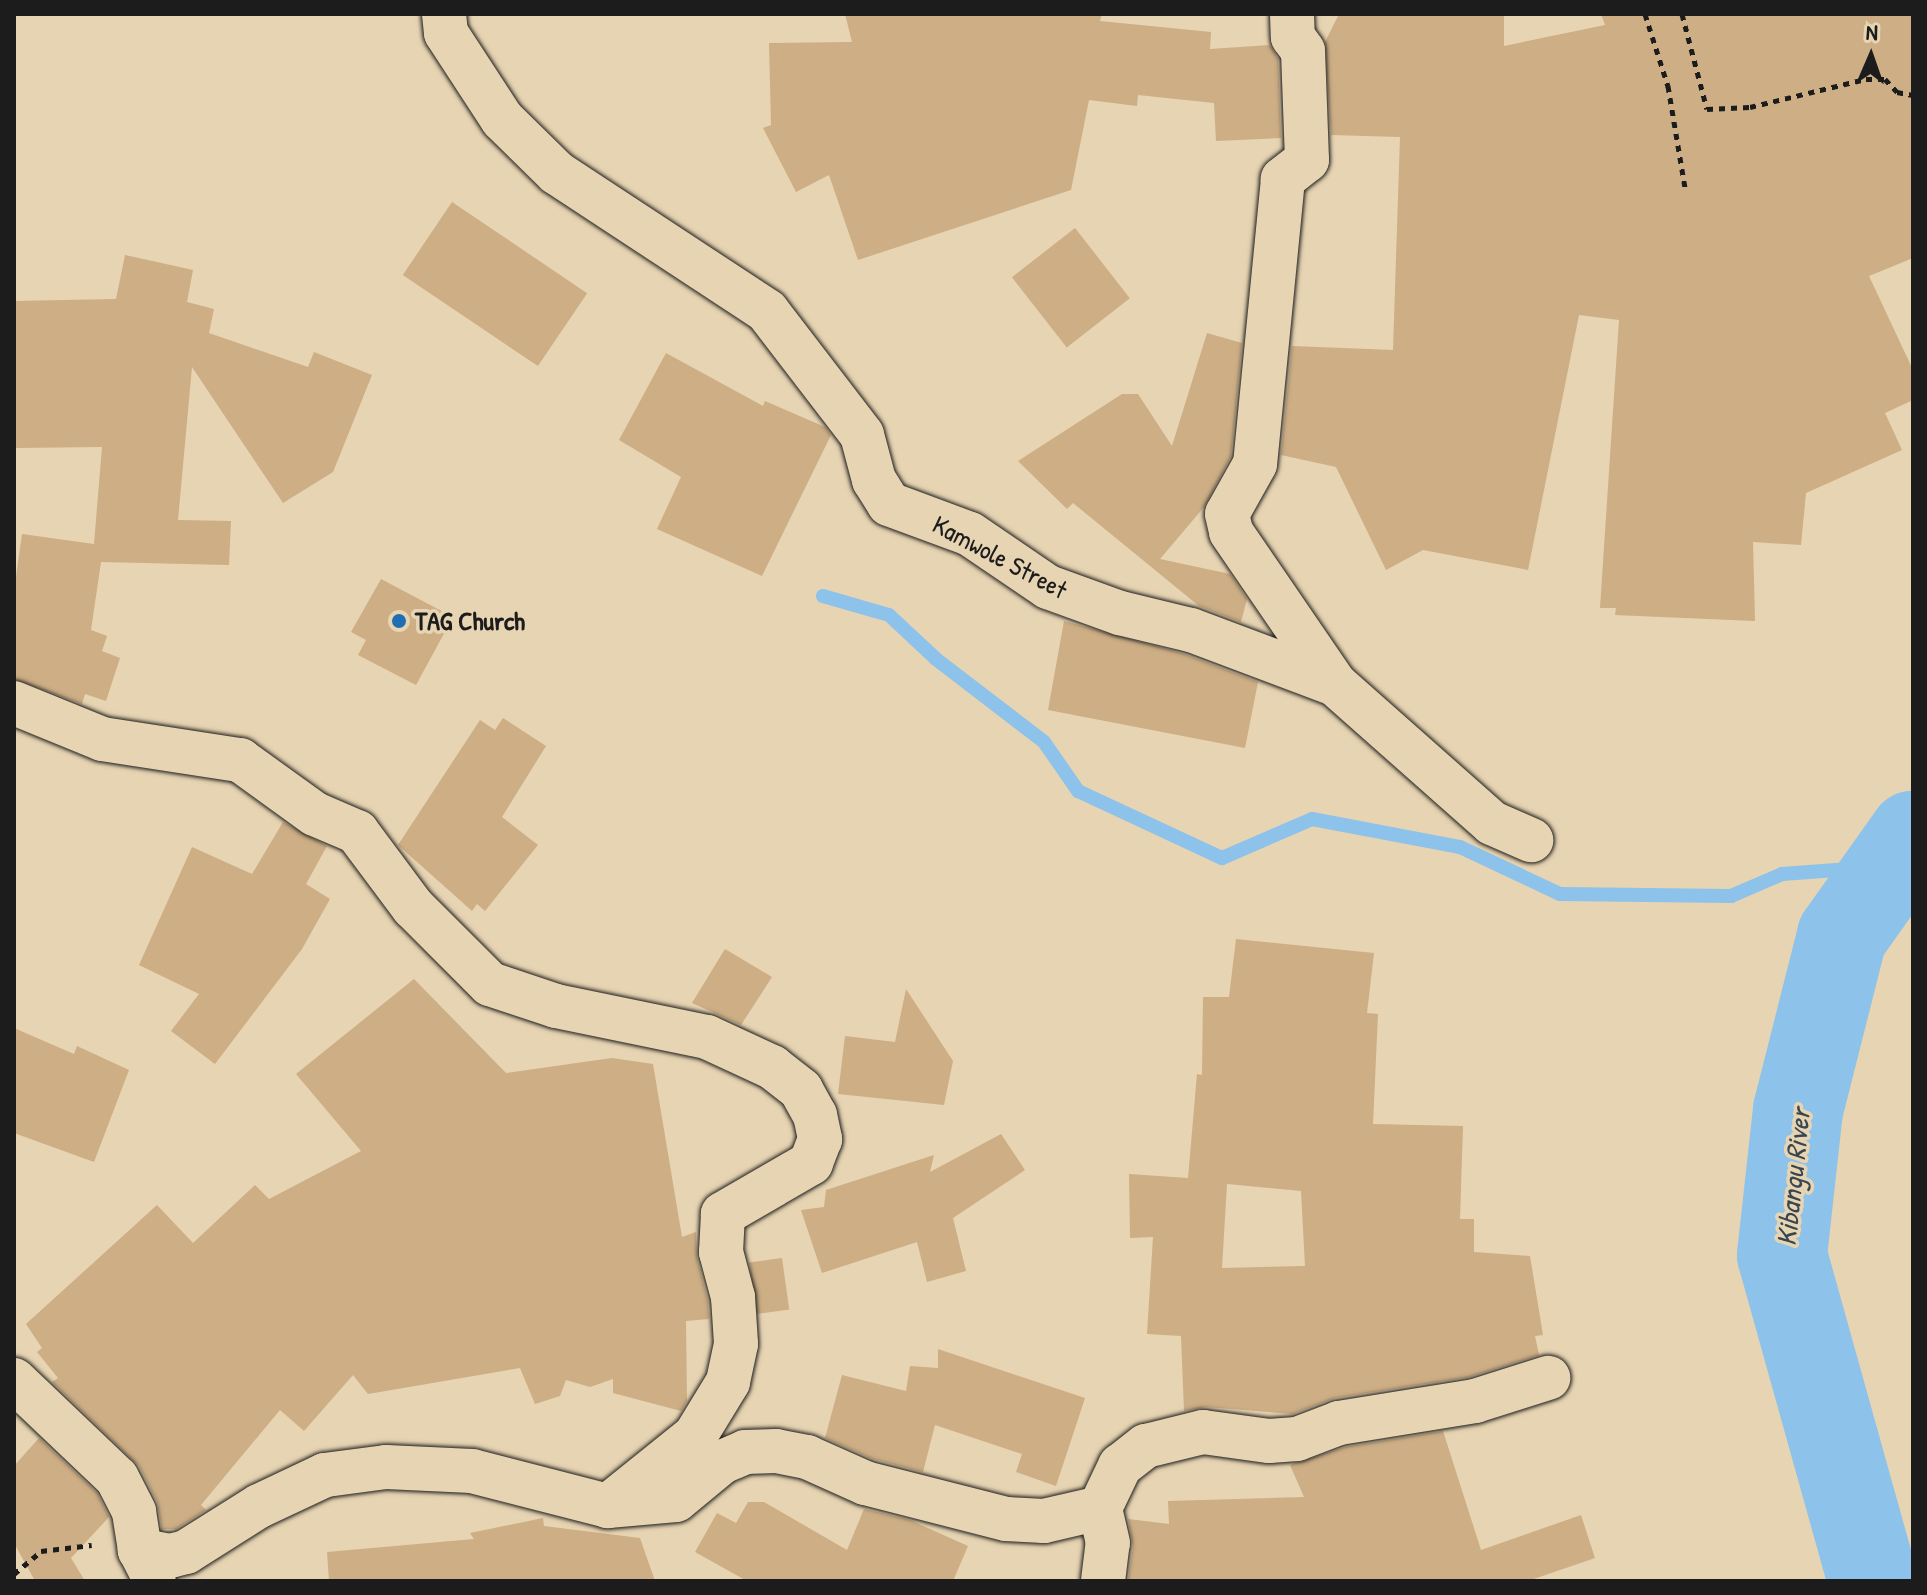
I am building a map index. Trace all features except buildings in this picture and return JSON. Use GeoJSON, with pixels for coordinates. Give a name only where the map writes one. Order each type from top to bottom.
{"type":"FeatureCollection","features":[{"type":"Feature","properties":{"kind":"street","name":"Kamwole Street"},"geometry":{"type":"LineString","coordinates":[[444,14],[446,33],[502,119],[557,173],[767,311],[862,435],[874,480],[889,504],[970,534],[1048,587],[1120,613],[1191,630],[1335,684],[1492,823],[1531,840]]}},
{"type":"Feature","properties":{"kind":"street"},"geometry":{"type":"LineString","coordinates":[[1292,14],[1293,37],[1303,51],[1307,160],[1283,179],[1255,464],[1227,514],[1231,532],[1335,684]]}},
{"type":"Feature","properties":{"kind":"street"},"geometry":{"type":"LineString","coordinates":[[14,703],[102,739],[240,760],[315,814],[357,832],[413,907],[490,984],[556,1006],[707,1037],[772,1067],[801,1090],[815,1115],[820,1139],[811,1163],[723,1214],[721,1252],[733,1297],[736,1344],[728,1382],[695,1436],[608,1506]]}},
{"type":"Feature","properties":{"kind":"street"},"geometry":{"type":"LineString","coordinates":[[1103,1581],[1108,1543],[1100,1508],[1120,1466],[1146,1446],[1203,1432],[1269,1441],[1297,1439],[1339,1423],[1475,1401],[1548,1378]]}},
{"type":"Feature","properties":{"kind":"street"},"geometry":{"type":"LineString","coordinates":[[14,1380],[117,1478],[134,1512],[148,1566],[186,1552],[259,1506],[325,1475],[386,1467],[472,1471],[608,1506],[676,1500],[722,1462],[745,1452],[776,1451],[807,1457],[865,1483],[1006,1519],[1044,1521],[1100,1508]]}},
{"type":"Feature","properties":{"kind":"path"},"geometry":{"type":"LineString","coordinates":[[1645,14],[1668,86],[1685,188]]}},
{"type":"Feature","properties":{"kind":"path"},"geometry":{"type":"LineString","coordinates":[[1682,14],[1707,109],[1750,107],[1866,79],[1885,79],[1897,92],[1913,95]]}},
{"type":"Feature","properties":{"kind":"path"},"geometry":{"type":"LineString","coordinates":[[14,1574],[41,1551],[67,1546],[148,1566]]}},
{"type":"Feature","properties":{"kind":"waterway"},"geometry":{"type":"LineString","coordinates":[[823,596],[889,615],[936,659],[1044,742],[1078,791],[1222,858],[1312,819],[1460,847],[1560,894],[1731,896],[1782,874],[1891,866]]}},
{"type":"Feature","properties":{"kind":"waterway","name":"Kibangu River"},"geometry":{"type":"LineString","coordinates":[[1873,1581],[1782,1255],[1798,1110],[1842,936],[1913,836]]}},
{"type":"Feature","properties":{"kind":"place","name":"TAG Church"},"geometry":{"type":"Point","coordinates":[399,621]}}]}
